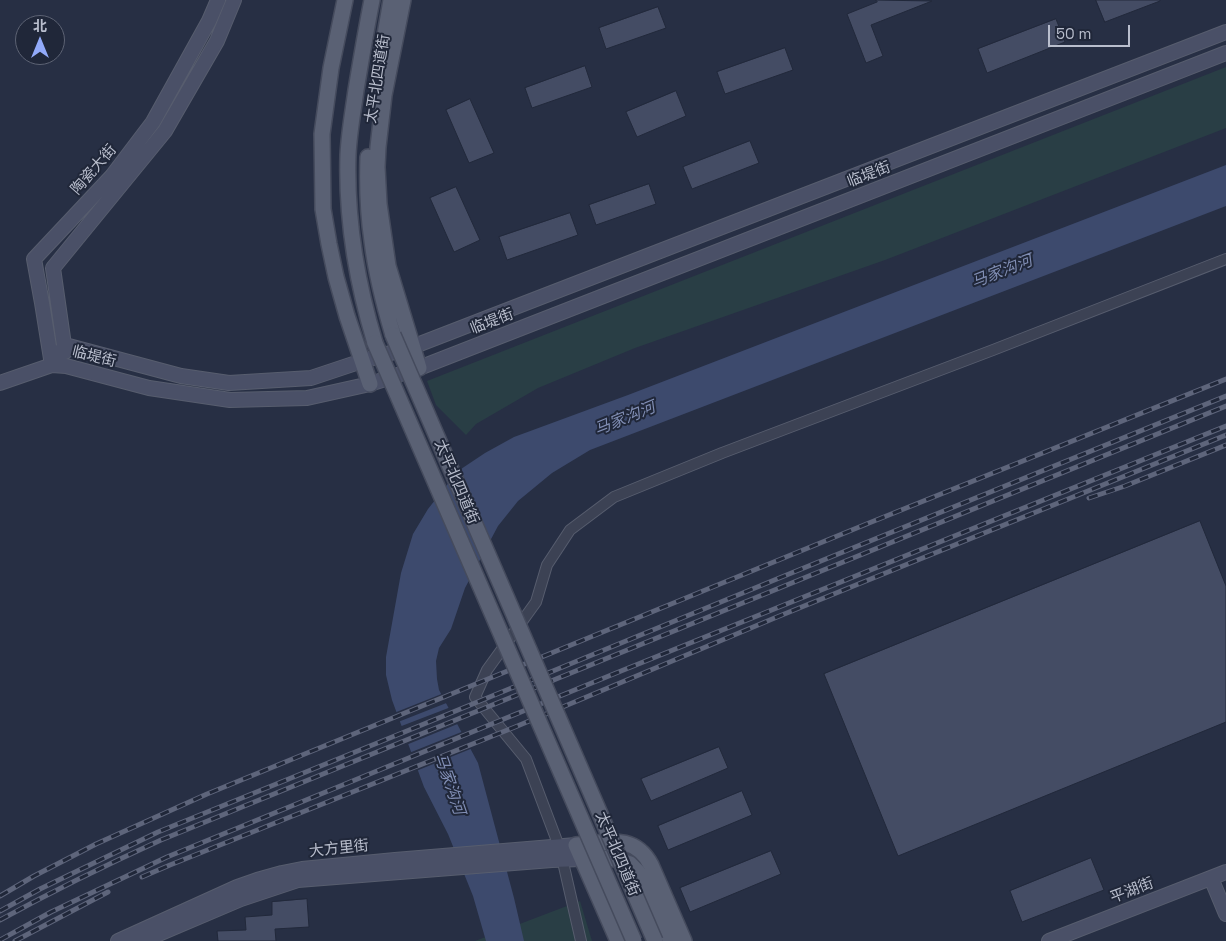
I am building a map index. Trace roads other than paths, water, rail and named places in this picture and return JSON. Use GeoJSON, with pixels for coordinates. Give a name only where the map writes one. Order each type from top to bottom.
{"type":"FeatureCollection","features":[{"type":"Feature","properties":{"kind":"main road"},"geometry":{"type":"LineString","coordinates":[[345,0],[331,68],[322,134],[324,209],[336,277],[370,384]]}},
{"type":"Feature","properties":{"kind":"main road","name":"太平北四道街"},"geometry":{"type":"LineString","coordinates":[[372,0],[352,116],[348,153],[349,216],[352,246],[368,321],[375,343],[634,941]]}},
{"type":"Feature","properties":{"kind":"main road","name":"太平北四道街"},"geometry":{"type":"LineString","coordinates":[[392,0],[370,128],[368,179],[372,241],[385,310],[393,335],[655,941]]}},
{"type":"Feature","properties":{"kind":"main road","name":"太平北四道街"},"geometry":{"type":"LineString","coordinates":[[403,0],[384,95],[378,147],[379,204],[388,266],[419,368]]}},
{"type":"Feature","properties":{"kind":"main road"},"geometry":{"type":"LineString","coordinates":[[579,852],[623,843],[636,847],[642,852],[651,865],[684,941]]}},
{"type":"Feature","properties":{"kind":"main road"},"geometry":{"type":"LineString","coordinates":[[579,852],[618,941]]}},
{"type":"Feature","properties":{"kind":"main road"},"geometry":{"type":"LineString","coordinates":[[579,852],[630,864],[637,871],[645,885],[670,941]]}},
{"type":"Feature","properties":{"kind":"street","name":"陶瓷大街"},"geometry":{"type":"LineString","coordinates":[[52,365],[34,259],[112,176],[153,122],[209,21],[218,0]]}},
{"type":"Feature","properties":{"kind":"street","name":"陶瓷大街"},"geometry":{"type":"LineString","coordinates":[[66,366],[65,345],[54,268],[165,131],[217,41],[234,0]]}},
{"type":"Feature","properties":{"kind":"street","name":"临堤街"},"geometry":{"type":"LineString","coordinates":[[1226,32],[412,347],[311,378],[229,383],[182,376],[65,345],[52,365],[66,366],[149,388],[230,400],[308,398],[370,384],[419,368],[1226,53]]}},
{"type":"Feature","properties":{"kind":"street"},"geometry":{"type":"LineString","coordinates":[[581,941],[559,846],[526,759],[475,697],[487,670],[536,602],[547,565],[570,530],[614,497],[722,453],[1226,259]]}},
{"type":"Feature","properties":{"kind":"street"},"geometry":{"type":"LineString","coordinates":[[0,382],[52,365]]}},
{"type":"Feature","properties":{"kind":"street","name":"大方里街"},"geometry":{"type":"LineString","coordinates":[[521,857],[559,846],[579,852]]}},
{"type":"Feature","properties":{"kind":"street","name":"大方里街"},"geometry":{"type":"LineString","coordinates":[[118,941],[237,887],[282,873],[320,867],[421,864],[521,857],[562,860],[579,852]]}},
{"type":"Feature","properties":{"kind":"street","name":"大方里街"},"geometry":{"type":"LineString","coordinates":[[142,941],[241,899],[298,880],[421,864]]}},
{"type":"Feature","properties":{"kind":"street","name":"平湖街"},"geometry":{"type":"LineString","coordinates":[[1049,941],[1226,872]]}},
{"type":"Feature","properties":{"kind":"street"},"geometry":{"type":"LineString","coordinates":[[1210,878],[1226,914]]}},
{"type":"Feature","properties":{"kind":"water","name":"马家沟河"},"geometry":{"type":"Polygon","coordinates":[[[1226,165],[1226,206],[590,450],[552,473],[518,501],[498,526],[465,588],[451,629],[439,648],[436,661],[439,690],[478,763],[524,941],[486,941],[473,896],[448,834],[424,787],[392,700],[386,675],[386,657],[401,573],[413,534],[428,509],[458,471],[514,437],[1226,165]]]}},
{"type":"Feature","properties":{"kind":"railway"},"geometry":{"type":"LineString","coordinates":[[0,896],[96,844],[207,794],[1226,379]]}},
{"type":"Feature","properties":{"kind":"railway"},"geometry":{"type":"LineString","coordinates":[[0,911],[40,889],[158,832],[1226,396]]}},
{"type":"Feature","properties":{"kind":"railway"},"geometry":{"type":"LineString","coordinates":[[0,920],[80,878],[161,840],[1226,406]]}},
{"type":"Feature","properties":{"kind":"railway"},"geometry":{"type":"LineString","coordinates":[[0,940],[51,912],[167,857],[1226,426]]}},
{"type":"Feature","properties":{"kind":"railway"},"geometry":{"type":"LineString","coordinates":[[142,877],[515,727],[777,617],[1226,435]]}},
{"type":"Feature","properties":{"kind":"railway"},"geometry":{"type":"LineString","coordinates":[[1089,498],[1125,486],[1226,445]]}},
{"type":"Feature","properties":{"kind":"railway"},"geometry":{"type":"LineString","coordinates":[[15,941],[108,892]]}}]}
